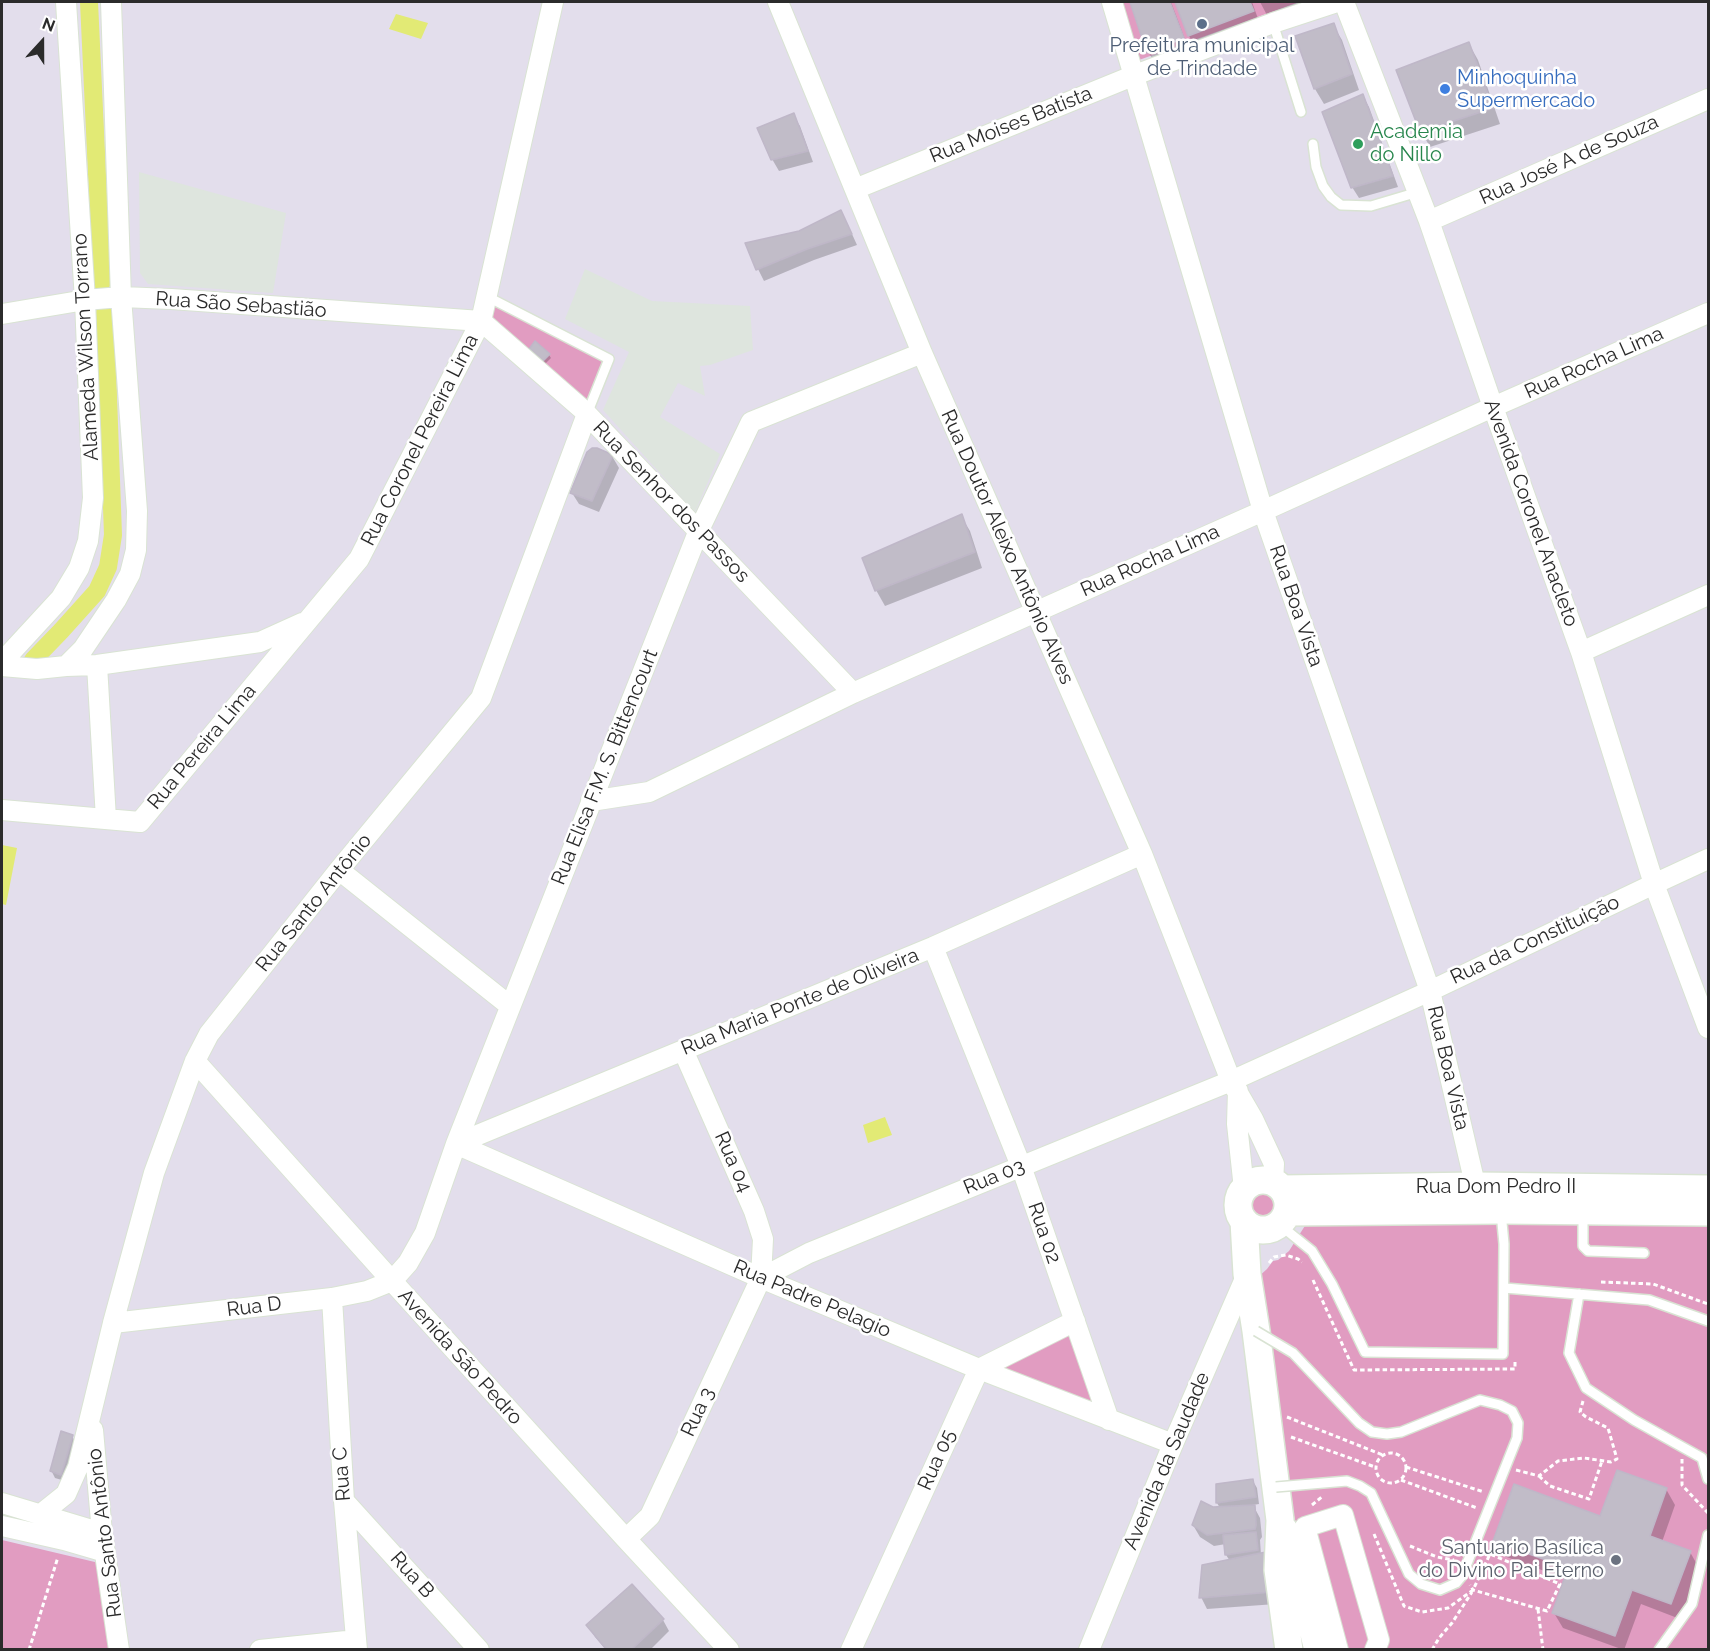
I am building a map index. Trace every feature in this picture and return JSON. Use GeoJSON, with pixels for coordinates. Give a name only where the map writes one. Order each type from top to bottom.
{"type":"FeatureCollection","features":[{"type":"Feature","properties":{"kind":"street","name":"Alameda Wilson Torrano"},"geometry":{"type":"LineString","coordinates":[[2,664],[61,598],[79,568],[88,541],[93,498],[85,300],[66,2]]}},
{"type":"Feature","properties":{"kind":"street","name":"Alameda Wilson Torrano"},"geometry":{"type":"LineString","coordinates":[[66,666],[83,649],[116,600],[130,574],[136,550],[137,511],[121,297],[111,2]]}},
{"type":"Feature","properties":{"kind":"street","name":"Rua Coronel Pereira Lima"},"geometry":{"type":"LineString","coordinates":[[2,664],[37,669],[97,665],[260,642],[308,621],[359,559],[480,321],[554,2]]}},
{"type":"Feature","properties":{"kind":"street","name":"Rua Doutor Aleixo Antônio Alves"},"geometry":{"type":"LineString","coordinates":[[778,2],[922,353],[1142,854],[1234,1086],[1253,1119],[1274,1164],[1279,1207]]}},
{"type":"Feature","properties":{"kind":"street","name":"Rua Boa Vista"},"geometry":{"type":"LineString","coordinates":[[1112,2],[1263,511],[1430,991],[1486,1202]]}},
{"type":"Feature","properties":{"kind":"street","name":"Rua Moises Batista"},"geometry":{"type":"LineString","coordinates":[[855,189],[1135,75],[1273,23],[1337,2]]}},
{"type":"Feature","properties":{"kind":"street","name":"Avenida Coronel Anacleto"},"geometry":{"type":"LineString","coordinates":[[1344,2],[1429,221],[1581,652],[1654,884],[1708,1028]]}},
{"type":"Feature","properties":{"kind":"street","name":"Rua José A de Souza"},"geometry":{"type":"LineString","coordinates":[[1429,221],[1708,99]]}},
{"type":"Feature","properties":{"kind":"street","name":"Rua São Sebastião"},"geometry":{"type":"LineString","coordinates":[[2,314],[85,300],[121,297],[480,321]]}},
{"type":"Feature","properties":{"kind":"street","name":"Rua Rocha Lima"},"geometry":{"type":"LineString","coordinates":[[591,801],[649,792],[853,693],[1708,313]]}},
{"type":"Feature","properties":{"kind":"street","name":"Rua Senhor dos Passos"},"geometry":{"type":"LineString","coordinates":[[480,321],[587,414],[853,693]]}},
{"type":"Feature","properties":{"kind":"street","name":"Rua Elisa F.M. S. Bittencourt"},"geometry":{"type":"LineString","coordinates":[[392,1281],[408,1263],[425,1233],[456,1144],[699,530],[751,422],[922,353]]}},
{"type":"Feature","properties":{"kind":"street","name":"Rua Santo Antônio"},"geometry":{"type":"LineString","coordinates":[[41,1514],[66,1494],[78,1467],[113,1323],[154,1173],[195,1061],[209,1034],[339,870],[481,698],[587,414]]}},
{"type":"Feature","properties":{"kind":"street"},"geometry":{"type":"LineString","coordinates":[[1581,652],[1708,595]]}},
{"type":"Feature","properties":{"kind":"street","name":"Rua Pereira Lima"},"geometry":{"type":"LineString","coordinates":[[2,810],[140,822],[308,621]]}},
{"type":"Feature","properties":{"kind":"street"},"geometry":{"type":"LineString","coordinates":[[97,665],[106,819]]}},
{"type":"Feature","properties":{"kind":"street","name":"Rua Maria Ponte de Oliveira"},"geometry":{"type":"LineString","coordinates":[[456,1144],[933,947],[1142,854]]}},
{"type":"Feature","properties":{"kind":"street","name":"Rua da Constituição"},"geometry":{"type":"LineString","coordinates":[[1234,1086],[1708,859]]}},
{"type":"Feature","properties":{"kind":"street"},"geometry":{"type":"LineString","coordinates":[[339,870],[510,1006]]}},
{"type":"Feature","properties":{"kind":"street","name":"Rua 02"},"geometry":{"type":"LineString","coordinates":[[933,947],[1021,1166],[1109,1420]]}},
{"type":"Feature","properties":{"kind":"street","name":"Rua 04"},"geometry":{"type":"LineString","coordinates":[[683,1050],[754,1211],[763,1239],[760,1278]]}},
{"type":"Feature","properties":{"kind":"street","name":"Avenida São Pedro"},"geometry":{"type":"LineString","coordinates":[[195,1061],[392,1281],[729,1650]]}},
{"type":"Feature","properties":{"kind":"street","name":"Rua Doutor Aleixo Antônio Alves"},"geometry":{"type":"LineString","coordinates":[[1234,1086],[1244,1189]]}},
{"type":"Feature","properties":{"kind":"street","name":"Rua 03"},"geometry":{"type":"LineString","coordinates":[[760,1278],[809,1253],[1021,1166],[1234,1086]]}},
{"type":"Feature","properties":{"kind":"street","name":"Rua Padre Pelagio"},"geometry":{"type":"LineString","coordinates":[[456,1144],[760,1278],[979,1369],[1173,1444]]}},
{"type":"Feature","properties":{"kind":"street"},"geometry":{"type":"LineString","coordinates":[[1255,1272],[1279,1207],[1266,1180],[1254,1182],[1244,1189],[1238,1202],[1240,1216],[1257,1230],[1279,1207]]}},
{"type":"Feature","properties":{"kind":"street","name":"Rua Dom Pedro II"},"geometry":{"type":"LineString","coordinates":[[1279,1207],[1486,1202],[1708,1189]]}},
{"type":"Feature","properties":{"kind":"street","name":"Rua Dom Pedro II"},"geometry":{"type":"LineString","coordinates":[[1486,1202],[1582,1211],[1708,1212]]}},
{"type":"Feature","properties":{"kind":"street"},"geometry":{"type":"LineString","coordinates":[[1244,1221],[1255,1272],[1256,1331],[1274,1424],[1276,1487],[1280,1520],[1278,1570],[1289,1650]]}},
{"type":"Feature","properties":{"kind":"street","name":"Avenida da Saudade"},"geometry":{"type":"LineString","coordinates":[[1089,1650],[1173,1444],[1255,1272]]}},
{"type":"Feature","properties":{"kind":"street","name":"Rua 3"},"geometry":{"type":"LineString","coordinates":[[626,1539],[650,1516],[760,1278]]}},
{"type":"Feature","properties":{"kind":"street","name":"Rua D"},"geometry":{"type":"LineString","coordinates":[[113,1323],[332,1298],[367,1292],[392,1281]]}},
{"type":"Feature","properties":{"kind":"street","name":"Rua C"},"geometry":{"type":"LineString","coordinates":[[332,1298],[344,1501],[357,1645]]}},
{"type":"Feature","properties":{"kind":"street"},"geometry":{"type":"LineString","coordinates":[[979,1369],[1075,1321]]}},
{"type":"Feature","properties":{"kind":"street","name":"Rua 05"},"geometry":{"type":"LineString","coordinates":[[851,1650],[979,1369]]}},
{"type":"Feature","properties":{"kind":"street","name":"Rua Santo Antônio"},"geometry":{"type":"LineString","coordinates":[[92,1416],[102,1533],[119,1650]]}},
{"type":"Feature","properties":{"kind":"street","name":"Rua B"},"geometry":{"type":"LineString","coordinates":[[344,1501],[479,1650]]}},
{"type":"Feature","properties":{"kind":"street"},"geometry":{"type":"LineString","coordinates":[[2,1503],[102,1533]]}},
{"type":"Feature","properties":{"kind":"street"},"geometry":{"type":"LineString","coordinates":[[1338,1650],[1305,1527],[1343,1515],[1379,1640],[1375,1650]]}},
{"type":"Feature","properties":{"kind":"street"},"geometry":{"type":"LineString","coordinates":[[1280,1520],[1298,1567],[1318,1650]]}},
{"type":"Feature","properties":{"kind":"street"},"geometry":{"type":"LineString","coordinates":[[2,1526],[105,1552]]}},
{"type":"Feature","properties":{"kind":"street"},"geometry":{"type":"LineString","coordinates":[[260,1650],[357,1645]]}},
{"type":"Feature","properties":{"kind":"lane"},"geometry":{"type":"LineString","coordinates":[[1273,23],[1301,112]]}},
{"type":"Feature","properties":{"kind":"lane"},"geometry":{"type":"LineString","coordinates":[[1313,144],[1316,167],[1323,186],[1341,205],[1371,206],[1418,192]]}},
{"type":"Feature","properties":{"kind":"lane"},"geometry":{"type":"LineString","coordinates":[[486,296],[609,359],[587,414]]}},
{"type":"Feature","properties":{"kind":"lane"},"geometry":{"type":"LineString","coordinates":[[1279,1207],[1312,1251],[1332,1284],[1365,1352],[1503,1354],[1504,1245],[1486,1202]]}},
{"type":"Feature","properties":{"kind":"lane"},"geometry":{"type":"LineString","coordinates":[[1582,1211],[1583,1246],[1588,1251],[1644,1253]]}},
{"type":"Feature","properties":{"kind":"lane"},"geometry":{"type":"LineString","coordinates":[[1505,1288],[1649,1300],[1708,1321]]}},
{"type":"Feature","properties":{"kind":"lane"},"geometry":{"type":"LineString","coordinates":[[1579,1293],[1569,1353],[1586,1388],[1702,1458],[1708,1479]]}},
{"type":"Feature","properties":{"kind":"lane"},"geometry":{"type":"LineString","coordinates":[[1256,1331],[1293,1353],[1359,1423],[1372,1432],[1387,1434],[1401,1432],[1480,1400],[1500,1404],[1512,1411],[1518,1423],[1517,1438],[1462,1576],[1456,1583],[1440,1590],[1421,1584],[1409,1574],[1371,1493],[1360,1486],[1347,1481],[1276,1487]]}},
{"type":"Feature","properties":{"kind":"lane"},"geometry":{"type":"LineString","coordinates":[[1659,1650],[1692,1604],[1708,1534]]}},
{"type":"Feature","properties":{"kind":"path"},"geometry":{"type":"LineString","coordinates":[[1255,1272],[1274,1257],[1286,1255],[1298,1258],[1306,1265]]}},
{"type":"Feature","properties":{"kind":"path"},"geometry":{"type":"LineString","coordinates":[[1311,1275],[1354,1370],[1515,1369],[1515,1357]]}},
{"type":"Feature","properties":{"kind":"path"},"geometry":{"type":"LineString","coordinates":[[1539,1476],[1558,1461],[1584,1458],[1611,1462],[1617,1459],[1608,1428],[1580,1413],[1583,1396]]}},
{"type":"Feature","properties":{"kind":"path"},"geometry":{"type":"LineString","coordinates":[[1274,1424],[1383,1455]]}},
{"type":"Feature","properties":{"kind":"path"},"geometry":{"type":"LineString","coordinates":[[1274,1424],[1281,1433],[1375,1467]]}},
{"type":"Feature","properties":{"kind":"path"},"geometry":{"type":"LineString","coordinates":[[1388,1453],[1398,1455],[1405,1462],[1406,1467],[1401,1480],[1391,1484],[1378,1477],[1375,1467],[1379,1458],[1388,1453]]}},
{"type":"Feature","properties":{"kind":"path"},"geometry":{"type":"LineString","coordinates":[[1682,1460],[1682,1485],[1708,1513]]}},
{"type":"Feature","properties":{"kind":"path"},"geometry":{"type":"LineString","coordinates":[[1518,1471],[1539,1476],[1550,1486],[1588,1499],[1602,1461]]}},
{"type":"Feature","properties":{"kind":"path"},"geometry":{"type":"LineString","coordinates":[[1406,1467],[1494,1495]]}},
{"type":"Feature","properties":{"kind":"path"},"geometry":{"type":"LineString","coordinates":[[1401,1480],[1488,1511]]}},
{"type":"Feature","properties":{"kind":"path"},"geometry":{"type":"LineString","coordinates":[[29,1650],[64,1540]]}},
{"type":"Feature","properties":{"kind":"path"},"geometry":{"type":"LineString","coordinates":[[1402,1542],[1437,1557],[1462,1562]]}},
{"type":"Feature","properties":{"kind":"path"},"geometry":{"type":"LineString","coordinates":[[1432,1650],[1473,1590],[1547,1611],[1560,1584],[1525,1570]]}},
{"type":"Feature","properties":{"kind":"path"},"geometry":{"type":"LineString","coordinates":[[1538,1609],[1543,1650]]}},
{"type":"Feature","properties":{"kind":"shaded area"},"geometry":{"type":"Polygon","coordinates":[[[1121,2],[1299,2],[1139,60],[1121,2]]]}},
{"type":"Feature","properties":{"kind":"shaded area"},"geometry":{"type":"Polygon","coordinates":[[[396,14],[428,23],[421,39],[389,29],[396,14]]]}},
{"type":"Feature","properties":{"kind":"shaded area"},"geometry":{"type":"Polygon","coordinates":[[[139,172],[286,213],[273,293],[148,284],[140,273],[139,172]]]}},
{"type":"Feature","properties":{"kind":"shaded area"},"geometry":{"type":"Polygon","coordinates":[[[585,269],[652,301],[750,306],[753,350],[710,365],[700,366],[705,396],[678,383],[660,417],[720,454],[695,512],[603,410],[629,352],[565,319],[585,269]]]}},
{"type":"Feature","properties":{"kind":"shaded area"},"geometry":{"type":"Polygon","coordinates":[[[488,299],[606,361],[586,410],[483,320],[488,299]]]}},
{"type":"Feature","properties":{"kind":"shaded area"},"geometry":{"type":"Polygon","coordinates":[[[2,845],[17,848],[6,905],[2,904],[2,845]]]}},
{"type":"Feature","properties":{"kind":"shaded area"},"geometry":{"type":"Polygon","coordinates":[[[885,1117],[892,1135],[868,1143],[863,1125],[885,1117]]]}},
{"type":"Feature","properties":{"kind":"shaded area"},"geometry":{"type":"Polygon","coordinates":[[[1264,1192],[1274,1196],[1278,1206],[1274,1216],[1264,1220],[1254,1216],[1250,1206],[1254,1196],[1264,1192]]]}},
{"type":"Feature","properties":{"kind":"shaded area"},"geometry":{"type":"Polygon","coordinates":[[[1308,1221],[1708,1221],[1708,1649],[1324,1649],[1280,1454],[1256,1279],[1273,1261],[1278,1260],[1289,1251],[1308,1221]]]}},
{"type":"Feature","properties":{"kind":"shaded area"},"geometry":{"type":"Polygon","coordinates":[[[1068,1332],[1096,1408],[1001,1368],[1068,1332]]]}},
{"type":"Feature","properties":{"kind":"shaded area"},"geometry":{"type":"Polygon","coordinates":[[[2,1540],[99,1563],[110,1649],[2,1650],[2,1540]]]}},
{"type":"Feature","properties":{"kind":"building"},"geometry":{"type":"Polygon","coordinates":[[[1130,2],[1170,2],[1184,38],[1147,53],[1130,2]]]}},
{"type":"Feature","properties":{"kind":"building","name":"Prefeitura municipal de Trindade"},"geometry":{"type":"Polygon","coordinates":[[[1175,2],[1250,2],[1254,11],[1188,36],[1175,2]]]}},
{"type":"Feature","properties":{"kind":"building"},"geometry":{"type":"Polygon","coordinates":[[[1334,23],[1352,74],[1314,89],[1295,36],[1334,23]]]}},
{"type":"Feature","properties":{"kind":"building","name":"Minhoquinha Supermercado"},"geometry":{"type":"Polygon","coordinates":[[[1469,42],[1493,108],[1420,132],[1396,70],[1469,42]]]}},
{"type":"Feature","properties":{"kind":"building","name":"Academia do Nillo"},"geometry":{"type":"Polygon","coordinates":[[[1363,94],[1393,176],[1351,188],[1322,112],[1363,94]]]}},
{"type":"Feature","properties":{"kind":"building"},"geometry":{"type":"Polygon","coordinates":[[[794,113],[808,151],[771,160],[757,128],[794,113]]]}},
{"type":"Feature","properties":{"kind":"building"},"geometry":{"type":"Polygon","coordinates":[[[841,210],[852,234],[756,270],[745,243],[799,231],[841,210]]]}},
{"type":"Feature","properties":{"kind":"building"},"geometry":{"type":"Polygon","coordinates":[[[535,341],[550,354],[541,363],[526,353],[535,341]]]}},
{"type":"Feature","properties":{"kind":"building"},"geometry":{"type":"Polygon","coordinates":[[[592,448],[613,455],[592,501],[570,493],[587,452],[592,448]]]}},
{"type":"Feature","properties":{"kind":"building"},"geometry":{"type":"Polygon","coordinates":[[[962,514],[975,552],[875,591],[862,558],[962,514]]]}},
{"type":"Feature","properties":{"kind":"building"},"geometry":{"type":"Polygon","coordinates":[[[61,1431],[73,1435],[61,1475],[50,1471],[61,1431]]]}},
{"type":"Feature","properties":{"kind":"building","name":"Santuario Basílica do Divino Pai Eterno"},"geometry":{"type":"Polygon","coordinates":[[[1617,1470],[1667,1488],[1650,1536],[1691,1551],[1671,1604],[1632,1590],[1615,1636],[1552,1613],[1568,1568],[1493,1541],[1514,1484],[1600,1516],[1617,1470]]]}},
{"type":"Feature","properties":{"kind":"building"},"geometry":{"type":"Polygon","coordinates":[[[1253,1479],[1256,1497],[1216,1503],[1216,1484],[1253,1479]]]}},
{"type":"Feature","properties":{"kind":"building"},"geometry":{"type":"Polygon","coordinates":[[[1201,1501],[1213,1507],[1255,1505],[1255,1529],[1207,1535],[1192,1525],[1201,1501]]]}},
{"type":"Feature","properties":{"kind":"building"},"geometry":{"type":"Polygon","coordinates":[[[1256,1532],[1258,1550],[1225,1555],[1223,1535],[1256,1532]]]}},
{"type":"Feature","properties":{"kind":"building"},"geometry":{"type":"Polygon","coordinates":[[[1266,1552],[1271,1592],[1199,1598],[1202,1565],[1266,1552]]]}},
{"type":"Feature","properties":{"kind":"building"},"geometry":{"type":"Polygon","coordinates":[[[632,1584],[664,1619],[631,1650],[607,1650],[586,1625],[632,1584]]]}},
{"type":"Feature","properties":{"kind":"waterway"},"geometry":{"type":"LineString","coordinates":[[89,2],[102,282]]}},
{"type":"Feature","properties":{"kind":"waterway"},"geometry":{"type":"LineString","coordinates":[[33,660],[97,591],[108,567],[113,535],[105,313]]}},
{"type":"Feature","properties":{"kind":"place","name":"Prefeitura municipal de Trindade"},"geometry":{"type":"Point","coordinates":[1202,24]}},
{"type":"Feature","properties":{"kind":"place","name":"Minhoquinha Supermercado"},"geometry":{"type":"Point","coordinates":[1445,89]}},
{"type":"Feature","properties":{"kind":"place","name":"Academia do Nillo"},"geometry":{"type":"Point","coordinates":[1358,144]}},
{"type":"Feature","properties":{"kind":"place","name":"Santuario Basílica do Divino Pai Eterno"},"geometry":{"type":"Point","coordinates":[1616,1560]}}]}
